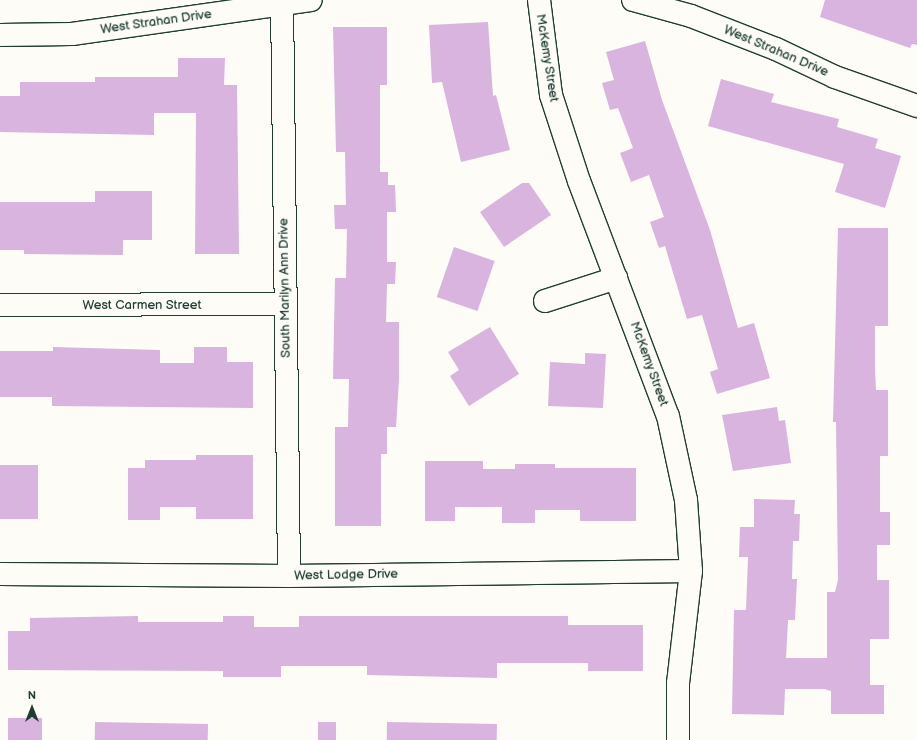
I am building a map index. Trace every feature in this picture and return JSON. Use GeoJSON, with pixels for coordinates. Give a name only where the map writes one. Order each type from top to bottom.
{"type":"FeatureCollection","features":[{"type":"Feature","properties":{"kind":"street","name":"West Strahan Drive"},"geometry":{"type":"LineString","coordinates":[[0,35],[72,34],[282,2],[311,0]]}},
{"type":"Feature","properties":{"kind":"street","name":"McKemy Street"},"geometry":{"type":"LineString","coordinates":[[539,0],[550,95],[579,181],[668,416],[686,500],[691,571],[678,683],[678,740]]}},
{"type":"Feature","properties":{"kind":"street","name":"West Strahan Drive"},"geometry":{"type":"LineString","coordinates":[[633,0],[691,16],[776,49],[835,77],[917,106]]}},
{"type":"Feature","properties":{"kind":"street","name":"South Marilyn Ann Drive"},"geometry":{"type":"LineString","coordinates":[[282,2],[284,304],[289,576]]}},
{"type":"Feature","properties":{"kind":"street"},"geometry":{"type":"LineString","coordinates":[[546,301],[616,278]]}},
{"type":"Feature","properties":{"kind":"street","name":"West Carmen Street"},"geometry":{"type":"LineString","coordinates":[[0,305],[284,304]]}},
{"type":"Feature","properties":{"kind":"street","name":"West Lodge Drive"},"geometry":{"type":"LineString","coordinates":[[0,574],[289,576],[691,571]]}},
{"type":"Feature","properties":{"kind":"building"},"geometry":{"type":"Polygon","coordinates":[[[825,0],[917,0],[917,45],[912,44],[910,48],[820,17],[825,0]]]}},
{"type":"Feature","properties":{"kind":"building"},"geometry":{"type":"Polygon","coordinates":[[[488,22],[493,96],[496,95],[510,150],[461,162],[442,82],[432,83],[429,25],[488,22]]]}},
{"type":"Feature","properties":{"kind":"building"},"geometry":{"type":"Polygon","coordinates":[[[333,27],[387,27],[387,85],[380,85],[380,172],[388,172],[388,185],[395,185],[396,212],[387,212],[387,262],[396,262],[395,284],[387,284],[386,322],[399,322],[399,379],[396,427],[387,427],[387,454],[381,454],[381,526],[335,526],[335,427],[348,427],[349,379],[333,379],[335,278],[346,278],[347,229],[335,229],[334,205],[346,205],[345,152],[336,152],[333,27]]]}},
{"type":"Feature","properties":{"kind":"building"},"geometry":{"type":"Polygon","coordinates":[[[645,41],[662,100],[710,230],[738,328],[754,323],[770,378],[717,394],[710,372],[718,369],[702,315],[687,319],[665,246],[659,248],[650,222],[664,217],[649,175],[631,182],[620,153],[633,148],[618,108],[610,110],[602,83],[614,80],[606,52],[645,41]]]}},
{"type":"Feature","properties":{"kind":"building"},"geometry":{"type":"Polygon","coordinates":[[[178,58],[225,58],[224,85],[237,85],[239,254],[195,254],[196,113],[154,113],[154,135],[0,132],[0,96],[20,96],[20,82],[95,82],[95,77],[178,77],[178,58]]]}},
{"type":"Feature","properties":{"kind":"building"},"geometry":{"type":"Polygon","coordinates":[[[721,79],[774,94],[771,102],[839,119],[837,127],[878,139],[875,148],[901,156],[885,208],[835,192],[844,164],[708,126],[721,79]]]}},
{"type":"Feature","properties":{"kind":"building"},"geometry":{"type":"Polygon","coordinates":[[[522,183],[529,183],[551,215],[504,247],[480,212],[522,183]]]}},
{"type":"Feature","properties":{"kind":"building"},"geometry":{"type":"Polygon","coordinates":[[[95,191],[152,191],[152,240],[123,240],[123,255],[24,254],[24,250],[0,250],[0,202],[95,202],[95,191]]]}},
{"type":"Feature","properties":{"kind":"building"},"geometry":{"type":"Polygon","coordinates":[[[838,228],[888,228],[888,326],[875,326],[875,370],[876,390],[888,390],[888,456],[880,456],[880,512],[890,512],[890,545],[877,545],[877,580],[889,580],[889,639],[870,639],[870,685],[884,685],[884,714],[831,714],[831,691],[824,689],[785,689],[784,715],[732,714],[734,610],[746,610],[748,557],[739,557],[740,527],[754,527],[754,499],[795,500],[794,514],[800,514],[799,541],[793,541],[792,579],[797,579],[795,620],[788,620],[786,658],[827,658],[827,592],[835,592],[838,580],[836,422],[833,422],[838,228]]]}},
{"type":"Feature","properties":{"kind":"building"},"geometry":{"type":"Polygon","coordinates":[[[454,247],[495,261],[477,311],[437,297],[454,247]]]}},
{"type":"Feature","properties":{"kind":"building"},"geometry":{"type":"Polygon","coordinates":[[[490,327],[519,374],[469,406],[450,376],[459,370],[448,352],[490,327]]]}},
{"type":"Feature","properties":{"kind":"building"},"geometry":{"type":"Polygon","coordinates":[[[53,347],[160,350],[160,363],[194,363],[194,347],[227,347],[227,362],[253,362],[253,408],[52,406],[52,397],[0,397],[0,351],[53,351],[53,347]]]}},
{"type":"Feature","properties":{"kind":"building"},"geometry":{"type":"Polygon","coordinates":[[[585,353],[606,354],[603,408],[548,406],[550,362],[585,364],[585,353]]]}},
{"type":"Feature","properties":{"kind":"building"},"geometry":{"type":"Polygon","coordinates":[[[777,407],[779,421],[785,420],[791,463],[733,471],[722,415],[777,407]]]}},
{"type":"Feature","properties":{"kind":"building"},"geometry":{"type":"Polygon","coordinates":[[[196,455],[253,455],[253,519],[196,519],[196,507],[160,507],[160,520],[128,520],[128,468],[145,468],[145,460],[196,460],[196,455]]]}},
{"type":"Feature","properties":{"kind":"building"},"geometry":{"type":"Polygon","coordinates":[[[425,461],[483,461],[483,469],[515,469],[515,464],[555,464],[555,468],[636,468],[636,521],[580,521],[580,510],[535,510],[535,523],[502,523],[502,507],[455,507],[455,521],[425,521],[425,461]]]}},
{"type":"Feature","properties":{"kind":"building"},"geometry":{"type":"Polygon","coordinates":[[[0,465],[38,465],[38,519],[0,519],[0,465]]]}},
{"type":"Feature","properties":{"kind":"building"},"geometry":{"type":"Polygon","coordinates":[[[138,616],[138,622],[223,622],[223,616],[254,616],[254,627],[299,627],[299,616],[568,616],[568,625],[643,625],[643,671],[588,671],[588,663],[497,663],[497,678],[367,675],[367,666],[281,666],[281,677],[223,677],[223,671],[8,670],[8,631],[30,631],[30,618],[138,616]]]}},
{"type":"Feature","properties":{"kind":"building"},"geometry":{"type":"Polygon","coordinates":[[[8,718],[42,718],[42,740],[8,740],[8,718]]]}},
{"type":"Feature","properties":{"kind":"building"},"geometry":{"type":"Polygon","coordinates":[[[95,722],[208,724],[208,740],[95,740],[95,722]]]}},
{"type":"Feature","properties":{"kind":"building"},"geometry":{"type":"Polygon","coordinates":[[[318,722],[336,722],[336,740],[318,740],[318,722]]]}},
{"type":"Feature","properties":{"kind":"building"},"geometry":{"type":"Polygon","coordinates":[[[387,722],[497,724],[497,740],[387,740],[387,722]]]}}]}
